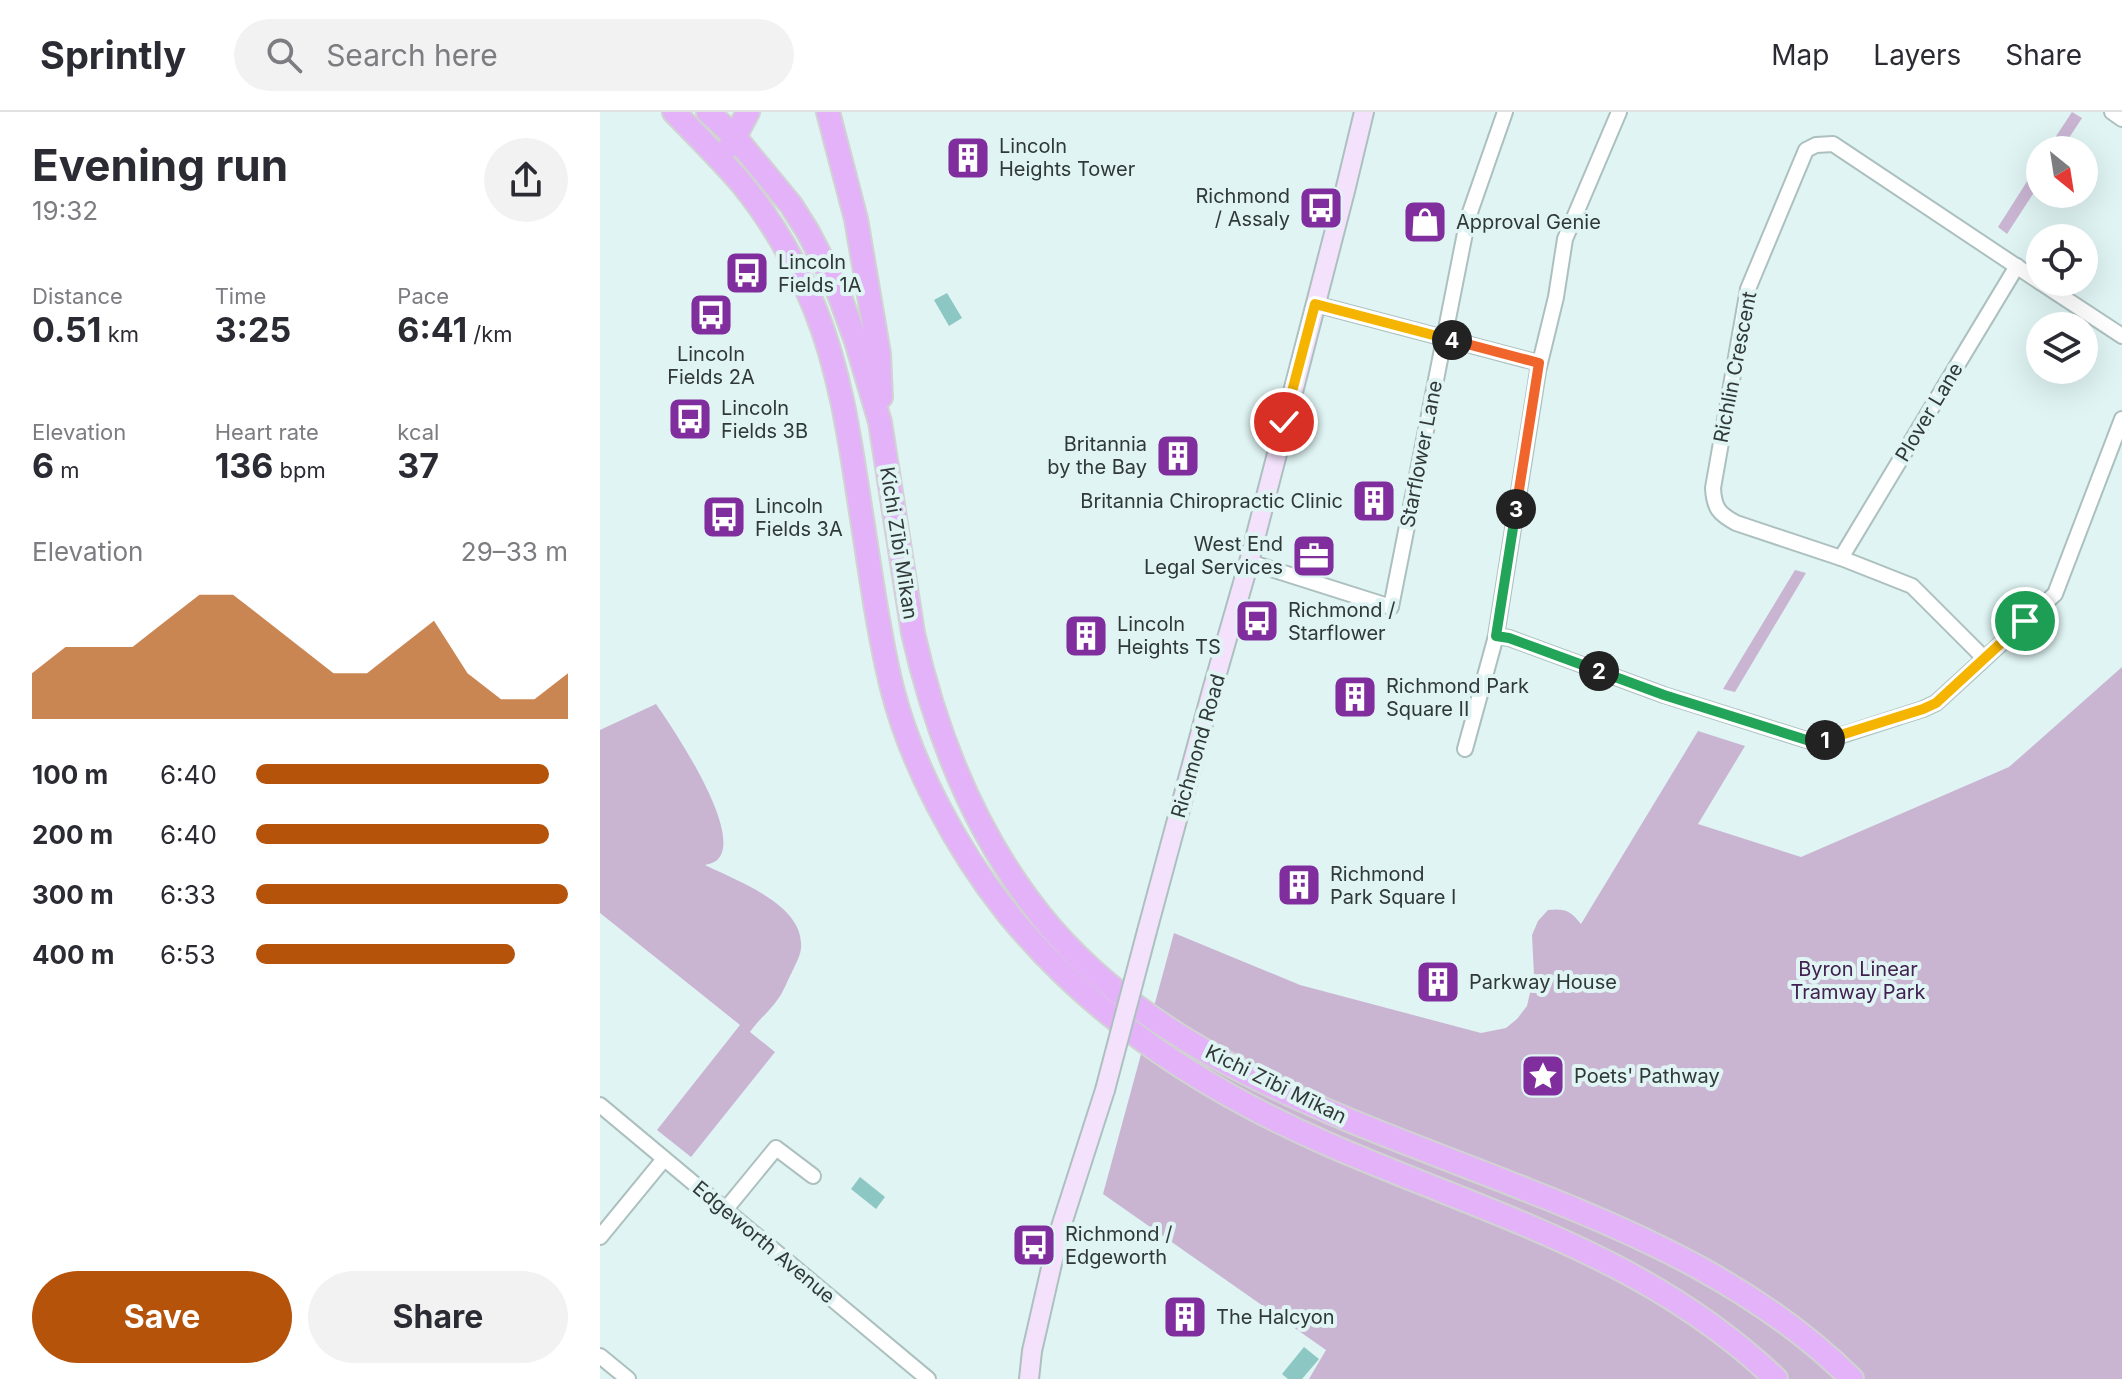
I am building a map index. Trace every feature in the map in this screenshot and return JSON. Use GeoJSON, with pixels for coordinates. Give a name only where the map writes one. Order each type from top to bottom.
{"type":"FeatureCollection","features":[{"type":"Feature","properties":{"kind":"highway","name":"Kichi Zībī Mīkan"},"geometry":{"type":"LineString","coordinates":[[674,112],[723,162],[761,210],[790,257],[815,310],[830,354],[850,442],[890,678],[916,758],[966,853],[991,892],[1024,932],[1057,969],[1121,1024],[1234,1098],[1332,1146],[1591,1253],[1645,1282],[1698,1316],[1743,1349],[1776,1379]]}},
{"type":"Feature","properties":{"kind":"highway","name":"Kichi Zībī Mīkan"},"geometry":{"type":"LineString","coordinates":[[708,112],[734,136],[791,205],[836,286],[880,422],[913,633],[939,727],[966,791],[999,854],[1026,896],[1069,947],[1135,1005],[1230,1065],[1329,1111],[1602,1220],[1673,1253],[1760,1304],[1806,1338],[1852,1379]]}},
{"type":"Feature","properties":{"kind":"highway"},"geometry":{"type":"LineString","coordinates":[[723,162],[748,112]]}},
{"type":"Feature","properties":{"kind":"highway"},"geometry":{"type":"LineString","coordinates":[[828,112],[850,193],[879,354],[880,422]]}},
{"type":"Feature","properties":{"kind":"main road","name":"Richmond Road"},"geometry":{"type":"LineString","coordinates":[[1029,1379],[1032,1351],[1056,1245],[1105,1090],[1249,562],[1364,112]]}},
{"type":"Feature","properties":{"kind":"street","name":"Starflower Lane"},"geometry":{"type":"LineString","coordinates":[[1249,562],[1391,607],[1468,218],[1505,112]]}},
{"type":"Feature","properties":{"kind":"street"},"geometry":{"type":"LineString","coordinates":[[1465,749],[1496,636],[1539,363],[1556,297],[1565,239],[1619,112]]}},
{"type":"Feature","properties":{"kind":"street"},"geometry":{"type":"LineString","coordinates":[[2112,112],[2122,119]]}},
{"type":"Feature","properties":{"kind":"street","name":"Richlin Crescent"},"geometry":{"type":"LineString","coordinates":[[1984,658],[1912,586],[1841,558],[1736,523],[1724,516],[1713,503],[1713,488],[1748,289],[1806,150],[1816,145],[1833,144],[2026,272]]}},
{"type":"Feature","properties":{"kind":"street","name":"Plover Lane"},"geometry":{"type":"LineString","coordinates":[[1841,558],[2017,266]]}},
{"type":"Feature","properties":{"kind":"street","name":"Richlin Crescent"},"geometry":{"type":"LineString","coordinates":[[2061,296],[2122,336]]}},
{"type":"Feature","properties":{"kind":"street"},"geometry":{"type":"LineString","coordinates":[[1315,304],[1539,363]]}},
{"type":"Feature","properties":{"kind":"street"},"geometry":{"type":"LineString","coordinates":[[1496,636],[1509,638],[1664,695],[1813,742],[1923,709],[1936,703],[2055,594],[2122,419]]}},
{"type":"Feature","properties":{"kind":"street","name":"Edgeworth Avenue"},"geometry":{"type":"LineString","coordinates":[[600,1105],[928,1379]]}},
{"type":"Feature","properties":{"kind":"street"},"geometry":{"type":"LineString","coordinates":[[726,1209],[776,1148],[813,1176]]}},
{"type":"Feature","properties":{"kind":"street"},"geometry":{"type":"LineString","coordinates":[[600,1237],[664,1159]]}},
{"type":"Feature","properties":{"kind":"street"},"geometry":{"type":"LineString","coordinates":[[600,1356],[628,1379]]}},
{"type":"Feature","properties":{"kind":"green space"},"geometry":{"type":"Polygon","coordinates":[[[2072,112],[2082,118],[2070,136],[2056,136],[2072,112]]]}},
{"type":"Feature","properties":{"kind":"green space"},"geometry":{"type":"Polygon","coordinates":[[[2026,183],[2026,205],[2007,234],[1998,227],[2026,183]]]}},
{"type":"Feature","properties":{"kind":"green space"},"geometry":{"type":"Polygon","coordinates":[[[1795,570],[1806,573],[1735,692],[1723,689],[1795,570]]]}},
{"type":"Feature","properties":{"kind":"green space","name":"Byron Linear Tramway Park"},"geometry":{"type":"Polygon","coordinates":[[[2122,667],[2122,1379],[1309,1379],[1326,1350],[1103,1194],[1174,933],[1300,985],[1481,1033],[1506,1028],[1527,1006],[1534,975],[1532,935],[1538,921],[1548,910],[1559,910],[1571,913],[1581,924],[1698,731],[1745,746],[1698,824],[1801,857],[2009,767],[2122,667]]]}},
{"type":"Feature","properties":{"kind":"green space"},"geometry":{"type":"Polygon","coordinates":[[[656,704],[704,782],[722,830],[723,848],[716,861],[705,865],[778,905],[798,929],[801,943],[801,951],[782,993],[750,1032],[775,1052],[691,1157],[657,1130],[740,1025],[600,913],[600,730],[656,704]]]}},
{"type":"Feature","properties":{"kind":"water"},"geometry":{"type":"Polygon","coordinates":[[[947,293],[962,318],[949,326],[934,300],[947,293]]]}},
{"type":"Feature","properties":{"kind":"water"},"geometry":{"type":"Polygon","coordinates":[[[860,1177],[885,1197],[876,1209],[851,1189],[860,1177]]]}},
{"type":"Feature","properties":{"kind":"water"},"geometry":{"type":"Polygon","coordinates":[[[1304,1347],[1319,1359],[1302,1379],[1288,1379],[1282,1374],[1304,1347]]]}},
{"type":"Feature","properties":{"kind":"place","name":"Lincoln Heights Tower"},"geometry":{"type":"Point","coordinates":[968,158]}},
{"type":"Feature","properties":{"kind":"place","name":"Richmond / Assaly"},"geometry":{"type":"Point","coordinates":[1321,208]}},
{"type":"Feature","properties":{"kind":"place","name":"Approval Genie"},"geometry":{"type":"Point","coordinates":[1425,222]}},
{"type":"Feature","properties":{"kind":"place","name":"Lincoln Fields 1A"},"geometry":{"type":"Point","coordinates":[747,273]}},
{"type":"Feature","properties":{"kind":"place","name":"Lincoln Fields 2A"},"geometry":{"type":"Point","coordinates":[711,315]}},
{"type":"Feature","properties":{"kind":"place","name":"Lincoln Fields 3B"},"geometry":{"type":"Point","coordinates":[690,419]}},
{"type":"Feature","properties":{"kind":"place","name":"Britannia by the Bay"},"geometry":{"type":"Point","coordinates":[1178,456]}},
{"type":"Feature","properties":{"kind":"place","name":"Britannia Chiropractic Clinic"},"geometry":{"type":"Point","coordinates":[1374,501]}},
{"type":"Feature","properties":{"kind":"place","name":"Lincoln Fields 3A"},"geometry":{"type":"Point","coordinates":[724,517]}},
{"type":"Feature","properties":{"kind":"place","name":"West End Legal Services"},"geometry":{"type":"Point","coordinates":[1314,556]}},
{"type":"Feature","properties":{"kind":"place","name":"Richmond / Starflower"},"geometry":{"type":"Point","coordinates":[1257,621]}},
{"type":"Feature","properties":{"kind":"place","name":"Lincoln Heights TS"},"geometry":{"type":"Point","coordinates":[1086,636]}},
{"type":"Feature","properties":{"kind":"place","name":"Richmond Park Square II"},"geometry":{"type":"Point","coordinates":[1355,697]}},
{"type":"Feature","properties":{"kind":"place","name":"Richmond Park Square I"},"geometry":{"type":"Point","coordinates":[1299,885]}},
{"type":"Feature","properties":{"kind":"place","name":"Parkway House"},"geometry":{"type":"Point","coordinates":[1438,982]}},
{"type":"Feature","properties":{"kind":"place","name":"Poets' Pathway"},"geometry":{"type":"Point","coordinates":[1543,1076]}},
{"type":"Feature","properties":{"kind":"place","name":"Richmond / Edgeworth"},"geometry":{"type":"Point","coordinates":[1034,1245]}},
{"type":"Feature","properties":{"kind":"place","name":"The Halcyon"},"geometry":{"type":"Point","coordinates":[1185,1317]}},
{"type":"Feature","properties":{"kind":"route"},"geometry":{"type":"LineString","coordinates":[[1284,422],[1315,304],[1539,363],[1496,636],[1509,638],[1664,695],[1813,742],[1936,703],[2025,621]]}}]}
